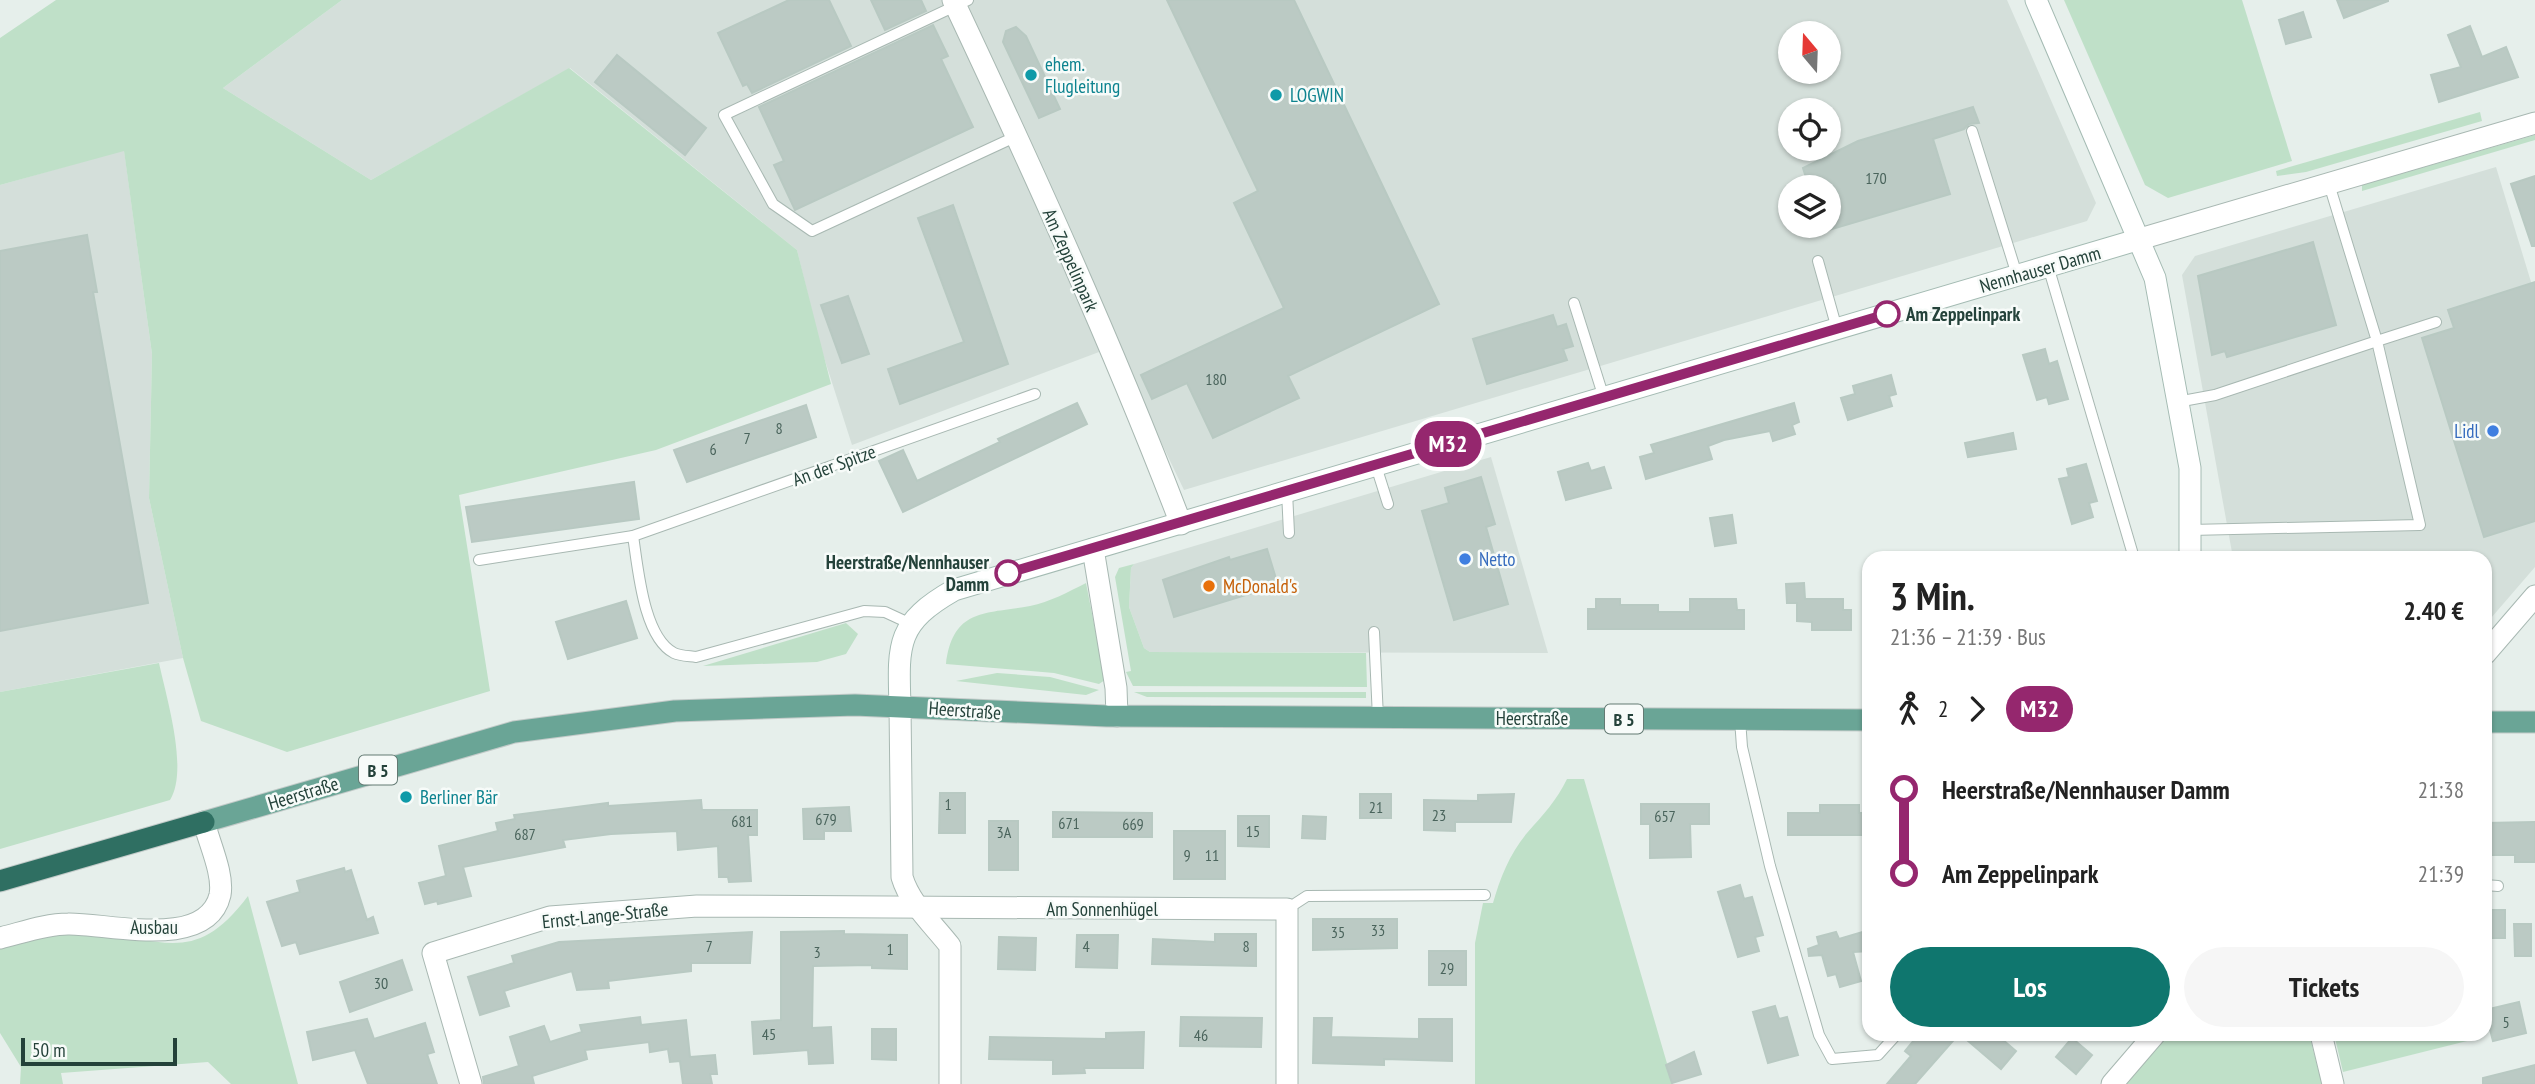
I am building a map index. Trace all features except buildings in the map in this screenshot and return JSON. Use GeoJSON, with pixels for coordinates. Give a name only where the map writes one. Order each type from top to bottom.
{"type":"FeatureCollection","features":[{"type":"Feature","properties":{"kind":"highway","name":"B 5"},"geometry":{"type":"LineString","coordinates":[[0,881],[204,822]]}},
{"type":"Feature","properties":{"kind":"main road","name":"Heerstraße"},"geometry":{"type":"LineString","coordinates":[[204,822],[429,755],[553,725],[674,711],[901,706],[1117,716],[1862,720]]}},
{"type":"Feature","properties":{"kind":"main road"},"geometry":{"type":"LineString","coordinates":[[2492,722],[2535,722]]}},
{"type":"Feature","properties":{"kind":"street"},"geometry":{"type":"LineString","coordinates":[[2036,0],[2155,278],[2190,468],[2190,551]]}},
{"type":"Feature","properties":{"kind":"street","name":"Am Zeppelinpark"},"geometry":{"type":"LineString","coordinates":[[959,2],[1150,441],[1181,523]]}},
{"type":"Feature","properties":{"kind":"street","name":"Nennhauser Damm"},"geometry":{"type":"LineString","coordinates":[[911,624],[925,609],[954,590],[2535,123]]}},
{"type":"Feature","properties":{"kind":"street"},"geometry":{"type":"LineString","coordinates":[[1093,549],[1116,688],[1117,716]]}},
{"type":"Feature","properties":{"kind":"street"},"geometry":{"type":"LineString","coordinates":[[2492,646],[2535,596]]}},
{"type":"Feature","properties":{"kind":"street"},"geometry":{"type":"LineString","coordinates":[[911,624],[901,641],[902,877],[905,889],[918,908],[950,946],[950,1084]]}},
{"type":"Feature","properties":{"kind":"street","name":"Ausbau"},"geometry":{"type":"LineString","coordinates":[[0,938],[66,923],[162,930],[190,927],[205,918],[220,895],[220,880],[204,822]]}},
{"type":"Feature","properties":{"kind":"street","name":"Ernst-Lange-Straße"},"geometry":{"type":"LineString","coordinates":[[471,1084],[433,953],[550,917],[697,906],[918,908]]}},
{"type":"Feature","properties":{"kind":"street","name":"Am Sonnenhügel"},"geometry":{"type":"LineString","coordinates":[[918,908],[1287,909]]}},
{"type":"Feature","properties":{"kind":"street"},"geometry":{"type":"LineString","coordinates":[[1287,909],[1287,1084]]}},
{"type":"Feature","properties":{"kind":"street"},"geometry":{"type":"LineString","coordinates":[[2112,1084],[2149,1041]]}},
{"type":"Feature","properties":{"kind":"street"},"geometry":{"type":"LineString","coordinates":[[2323,1041],[2333,1084]]}},
{"type":"Feature","properties":{"kind":"lane"},"geometry":{"type":"LineString","coordinates":[[959,2],[724,115],[773,204],[812,231],[1017,136]]}},
{"type":"Feature","properties":{"kind":"lane"},"geometry":{"type":"LineString","coordinates":[[1972,131],[2017,275]]}},
{"type":"Feature","properties":{"kind":"lane"},"geometry":{"type":"LineString","coordinates":[[2190,530],[2420,525],[2377,341],[2329,184]]}},
{"type":"Feature","properties":{"kind":"lane"},"geometry":{"type":"LineString","coordinates":[[1818,261],[1837,329]]}},
{"type":"Feature","properties":{"kind":"lane"},"geometry":{"type":"LineString","coordinates":[[2048,266],[2132,551]]}},
{"type":"Feature","properties":{"kind":"lane"},"geometry":{"type":"LineString","coordinates":[[1574,303],[1604,398]]}},
{"type":"Feature","properties":{"kind":"lane"},"geometry":{"type":"LineString","coordinates":[[2177,402],[2215,395],[2436,323]]}},
{"type":"Feature","properties":{"kind":"lane","name":"An der Spitze"},"geometry":{"type":"LineString","coordinates":[[480,560],[633,536],[1035,394]]}},
{"type":"Feature","properties":{"kind":"lane"},"geometry":{"type":"LineString","coordinates":[[1376,466],[1388,504]]}},
{"type":"Feature","properties":{"kind":"lane"},"geometry":{"type":"LineString","coordinates":[[1287,492],[1289,533]]}},
{"type":"Feature","properties":{"kind":"lane"},"geometry":{"type":"LineString","coordinates":[[633,536],[640,582],[654,634],[674,653],[696,657],[864,611],[885,612],[911,624]]}},
{"type":"Feature","properties":{"kind":"lane"},"geometry":{"type":"LineString","coordinates":[[1374,632],[1378,718]]}},
{"type":"Feature","properties":{"kind":"lane"},"geometry":{"type":"LineString","coordinates":[[1740,719],[1742,747],[1770,866],[1819,1035],[1832,1059],[1878,1055],[1891,1041]]}},
{"type":"Feature","properties":{"kind":"lane"},"geometry":{"type":"LineString","coordinates":[[2492,886],[2498,886]]}},
{"type":"Feature","properties":{"kind":"lane","name":"Am Sonnenhügel"},"geometry":{"type":"LineString","coordinates":[[1287,909],[1307,896],[1485,895]]}},
{"type":"Feature","properties":{"kind":"shaded area"},"geometry":{"type":"Polygon","coordinates":[[[342,0],[2007,0],[2096,203],[2087,221],[1184,490],[1115,346],[852,445],[820,345],[797,250],[570,68],[371,180],[223,88],[342,0]]]}},
{"type":"Feature","properties":{"kind":"shaded area"},"geometry":{"type":"Polygon","coordinates":[[[124,150],[152,354],[149,498],[183,658],[0,692],[0,185],[124,150]]]}},
{"type":"Feature","properties":{"kind":"shaded area"},"geometry":{"type":"Polygon","coordinates":[[[2496,167],[2535,295],[2535,567],[2492,617],[2492,551],[2232,551],[2182,275],[2195,256],[2496,167]]]}},
{"type":"Feature","properties":{"kind":"shaded area"},"geometry":{"type":"Polygon","coordinates":[[[1491,457],[1548,653],[1150,652],[1144,648],[1129,607],[1131,568],[1134,564],[1491,457]]]}},
{"type":"Feature","properties":{"kind":"green space"},"geometry":{"type":"Polygon","coordinates":[[[56,0],[342,0],[223,88],[371,180],[569,68],[797,250],[831,384],[656,450],[459,495],[490,691],[287,752],[201,721],[183,658],[149,498],[152,354],[124,151],[0,185],[0,38],[56,0]]]}},
{"type":"Feature","properties":{"kind":"green space"},"geometry":{"type":"Polygon","coordinates":[[[2064,0],[2242,0],[2292,161],[2168,198],[2145,185],[2064,0]]]}},
{"type":"Feature","properties":{"kind":"green space"},"geometry":{"type":"Polygon","coordinates":[[[2480,112],[2482,121],[2306,172],[2277,176],[2276,171],[2480,112]]]}},
{"type":"Feature","properties":{"kind":"green space"},"geometry":{"type":"Polygon","coordinates":[[[2535,135],[2535,140],[2362,191],[2362,185],[2535,135]]]}},
{"type":"Feature","properties":{"kind":"green space"},"geometry":{"type":"Polygon","coordinates":[[[1134,564],[1131,568],[1129,607],[1144,648],[1150,652],[1366,653],[1367,687],[1133,686],[1126,672],[1131,671],[1115,577],[1119,568],[1134,564]]]}},
{"type":"Feature","properties":{"kind":"green space"},"geometry":{"type":"Polygon","coordinates":[[[1086,583],[1105,680],[1099,684],[1054,673],[946,664],[956,632],[974,617],[1037,604],[1086,583]]]}},
{"type":"Feature","properties":{"kind":"green space"},"geometry":{"type":"Polygon","coordinates":[[[846,623],[858,634],[846,654],[817,662],[703,666],[846,623]]]}},
{"type":"Feature","properties":{"kind":"green space"},"geometry":{"type":"Polygon","coordinates":[[[159,663],[177,752],[175,787],[170,800],[0,849],[0,692],[159,663]]]}},
{"type":"Feature","properties":{"kind":"green space"},"geometry":{"type":"Polygon","coordinates":[[[997,673],[1050,677],[1099,690],[1086,695],[956,681],[997,673]]]}},
{"type":"Feature","properties":{"kind":"green space"},"geometry":{"type":"Polygon","coordinates":[[[1134,692],[1366,692],[1366,698],[1147,697],[1134,692]]]}},
{"type":"Feature","properties":{"kind":"green space"},"geometry":{"type":"Polygon","coordinates":[[[1567,779],[1584,779],[1673,1084],[1475,1084],[1475,943],[1483,903],[1493,903],[1511,857],[1554,801],[1567,779]]]}},
{"type":"Feature","properties":{"kind":"green space"},"geometry":{"type":"Polygon","coordinates":[[[248,896],[298,1084],[231,1084],[208,1062],[61,1073],[63,1084],[20,1084],[21,1067],[0,1033],[0,947],[71,934],[179,943],[196,940],[212,932],[229,918],[248,896]]]}},
{"type":"Feature","properties":{"kind":"green space"},"geometry":{"type":"Polygon","coordinates":[[[2159,1041],[2311,1041],[2322,1084],[2121,1084],[2159,1041]]]}},
{"type":"Feature","properties":{"kind":"green space"},"geometry":{"type":"Polygon","coordinates":[[[2336,1041],[2467,1041],[2343,1072],[2336,1041]]]}},
{"type":"Feature","properties":{"kind":"bus line","name":"M32"},"geometry":{"type":"LineString","coordinates":[[1008,573],[1887,314]]}},
{"type":"Feature","properties":{"kind":"place","name":"ehem. Flugleitung"},"geometry":{"type":"Point","coordinates":[1031,75]}},
{"type":"Feature","properties":{"kind":"place","name":"LOGWIN"},"geometry":{"type":"Point","coordinates":[1276,95]}},
{"type":"Feature","properties":{"kind":"place","name":"Am Zeppelinpark"},"geometry":{"type":"Point","coordinates":[1887,314]}},
{"type":"Feature","properties":{"kind":"place","name":"Lidl"},"geometry":{"type":"Point","coordinates":[2493,431]}},
{"type":"Feature","properties":{"kind":"place","name":"Netto"},"geometry":{"type":"Point","coordinates":[1465,559]}},
{"type":"Feature","properties":{"kind":"place","name":"Heerstraße/Nennhauser Damm"},"geometry":{"type":"Point","coordinates":[1008,573]}},
{"type":"Feature","properties":{"kind":"place","name":"McDonald's"},"geometry":{"type":"Point","coordinates":[1209,586]}},
{"type":"Feature","properties":{"kind":"place","name":"Berliner Bär"},"geometry":{"type":"Point","coordinates":[406,797]}}]}
